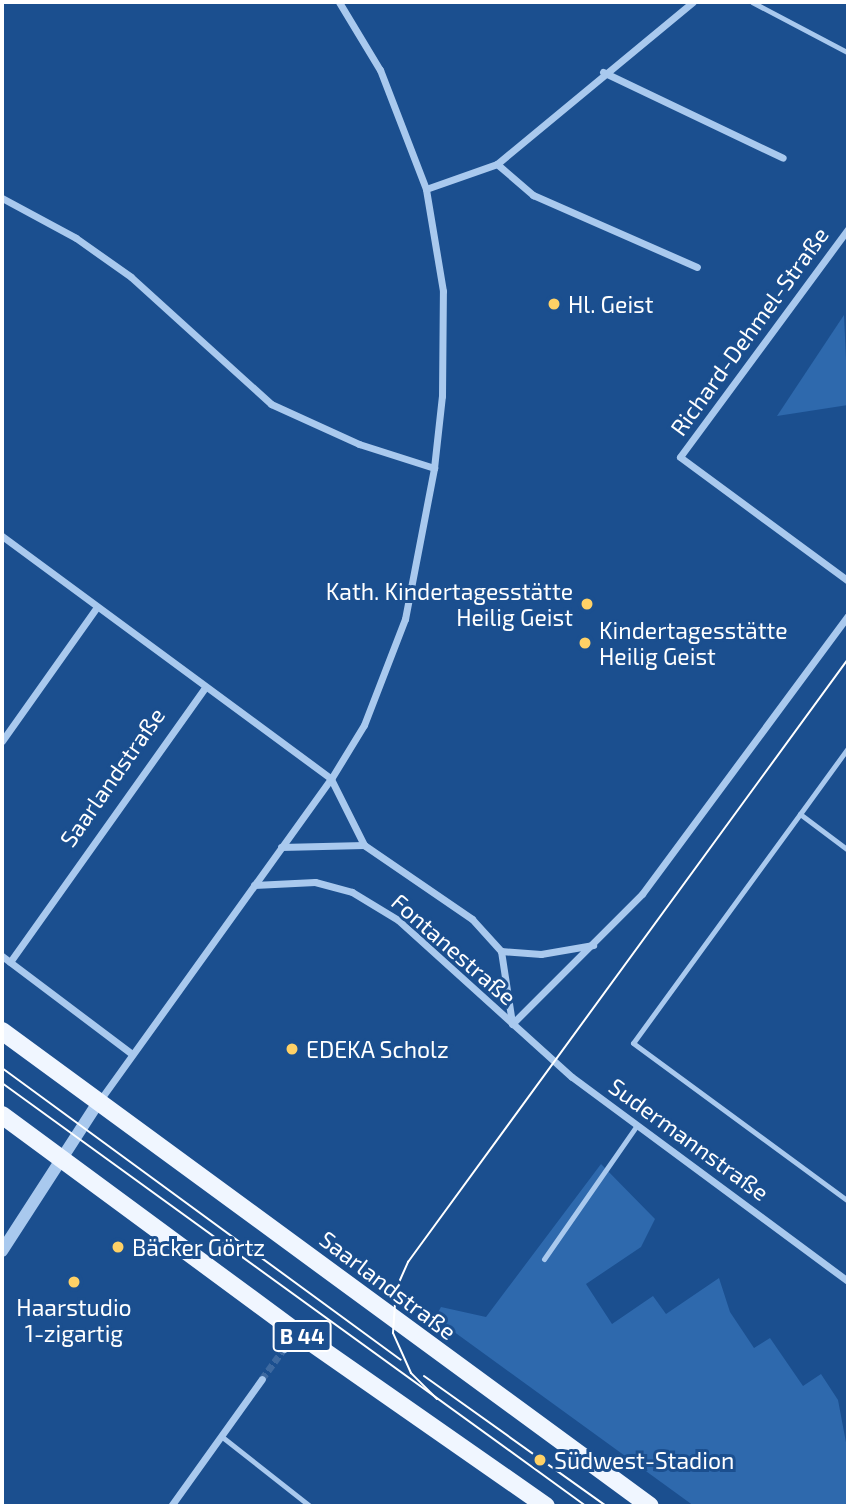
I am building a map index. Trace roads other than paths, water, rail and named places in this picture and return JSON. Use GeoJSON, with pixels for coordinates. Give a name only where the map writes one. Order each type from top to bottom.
{"type":"FeatureCollection","features":[{"type":"Feature","properties":{"kind":"main road","name":"Saarlandstraße"},"geometry":{"type":"LineString","coordinates":[[2,1031],[97,1104],[650,1506]]}},
{"type":"Feature","properties":{"kind":"main road","name":"B 44"},"geometry":{"type":"LineString","coordinates":[[2,1115],[295,1331],[539,1504]]}},
{"type":"Feature","properties":{"kind":"street"},"geometry":{"type":"LineString","coordinates":[[2,1251],[97,1104],[331,779],[364,725],[405,619],[434,468],[442,396],[443,290],[426,189],[380,70],[339,2]]}},
{"type":"Feature","properties":{"kind":"street"},"geometry":{"type":"LineString","coordinates":[[426,189],[497,164],[603,72],[693,2]]}},
{"type":"Feature","properties":{"kind":"street"},"geometry":{"type":"LineString","coordinates":[[603,72],[783,158]]}},
{"type":"Feature","properties":{"kind":"street"},"geometry":{"type":"LineString","coordinates":[[497,164],[533,195],[697,267]]}},
{"type":"Feature","properties":{"kind":"street"},"geometry":{"type":"LineString","coordinates":[[2,198],[76,238],[131,276],[271,404],[359,444],[434,468]]}},
{"type":"Feature","properties":{"kind":"street","name":"Richard-Dehmel-Straße"},"geometry":{"type":"LineString","coordinates":[[848,229],[680,457],[848,582]]}},
{"type":"Feature","properties":{"kind":"street","name":"Fontanestraße"},"geometry":{"type":"LineString","coordinates":[[2,536],[331,779],[365,845],[472,919],[501,951],[512,1024]]}},
{"type":"Feature","properties":{"kind":"street"},"geometry":{"type":"LineString","coordinates":[[2,741],[97,607]]}},
{"type":"Feature","properties":{"kind":"street"},"geometry":{"type":"LineString","coordinates":[[512,1024],[642,894],[848,616]]}},
{"type":"Feature","properties":{"kind":"street","name":"Saarlandstraße"},"geometry":{"type":"LineString","coordinates":[[10,962],[205,688]]}},
{"type":"Feature","properties":{"kind":"street"},"geometry":{"type":"LineString","coordinates":[[281,847],[365,845]]}},
{"type":"Feature","properties":{"kind":"street","name":"Fontanestraße"},"geometry":{"type":"LineString","coordinates":[[254,885],[315,882],[352,892],[398,919],[512,1024]]}},
{"type":"Feature","properties":{"kind":"street"},"geometry":{"type":"LineString","coordinates":[[501,951],[541,954],[594,944]]}},
{"type":"Feature","properties":{"kind":"street"},"geometry":{"type":"LineString","coordinates":[[2,956],[132,1054]]}},
{"type":"Feature","properties":{"kind":"street","name":"Sudermannstraße"},"geometry":{"type":"LineString","coordinates":[[512,1024],[637,1125],[848,1280]]}},
{"type":"Feature","properties":{"kind":"street"},"geometry":{"type":"LineString","coordinates":[[284,1349],[295,1331]]}},
{"type":"Feature","properties":{"kind":"street"},"geometry":{"type":"LineString","coordinates":[[171,1506],[262,1379]]}},
{"type":"Feature","properties":{"kind":"lane"},"geometry":{"type":"LineString","coordinates":[[752,2],[847,52]]}},
{"type":"Feature","properties":{"kind":"lane"},"geometry":{"type":"LineString","coordinates":[[848,748],[633,1044],[848,1201]]}},
{"type":"Feature","properties":{"kind":"lane"},"geometry":{"type":"LineString","coordinates":[[800,814],[848,850]]}},
{"type":"Feature","properties":{"kind":"lane"},"geometry":{"type":"LineString","coordinates":[[544,1259],[637,1125]]}},
{"type":"Feature","properties":{"kind":"lane"},"geometry":{"type":"LineString","coordinates":[[221,1436],[310,1506]]}},
{"type":"Feature","properties":{"kind":"tunnel"},"geometry":{"type":"LineString","coordinates":[[262,1379],[284,1349]]}},
{"type":"Feature","properties":{"kind":"tram line"},"geometry":{"type":"LineString","coordinates":[[437,1399],[411,1373],[393,1333],[396,1289],[408,1262],[848,659]]}},
{"type":"Feature","properties":{"kind":"tram line"},"geometry":{"type":"LineString","coordinates":[[2,1068],[401,1360]]}},
{"type":"Feature","properties":{"kind":"tram line"},"geometry":{"type":"LineString","coordinates":[[2,1083],[586,1506]]}},
{"type":"Feature","properties":{"kind":"tram line"},"geometry":{"type":"LineString","coordinates":[[424,1376],[606,1506]]}},
{"type":"Feature","properties":{"kind":"place","name":"Hl. Geist"},"geometry":{"type":"Point","coordinates":[554,304]}},
{"type":"Feature","properties":{"kind":"place","name":"Kath. Kindertagesstätte Heilig Geist"},"geometry":{"type":"Point","coordinates":[587,604]}},
{"type":"Feature","properties":{"kind":"place","name":"Kindertagesstätte Heilig Geist"},"geometry":{"type":"Point","coordinates":[585,643]}},
{"type":"Feature","properties":{"kind":"place","name":"EDEKA Scholz"},"geometry":{"type":"Point","coordinates":[292,1049]}},
{"type":"Feature","properties":{"kind":"place","name":"Bäcker Görtz"},"geometry":{"type":"Point","coordinates":[118,1247]}},
{"type":"Feature","properties":{"kind":"place","name":"Haarstudio 1-zigartig"},"geometry":{"type":"Point","coordinates":[74,1282]}},
{"type":"Feature","properties":{"kind":"place","name":"Südwest-Stadion"},"geometry":{"type":"Point","coordinates":[540,1460]}}]}
